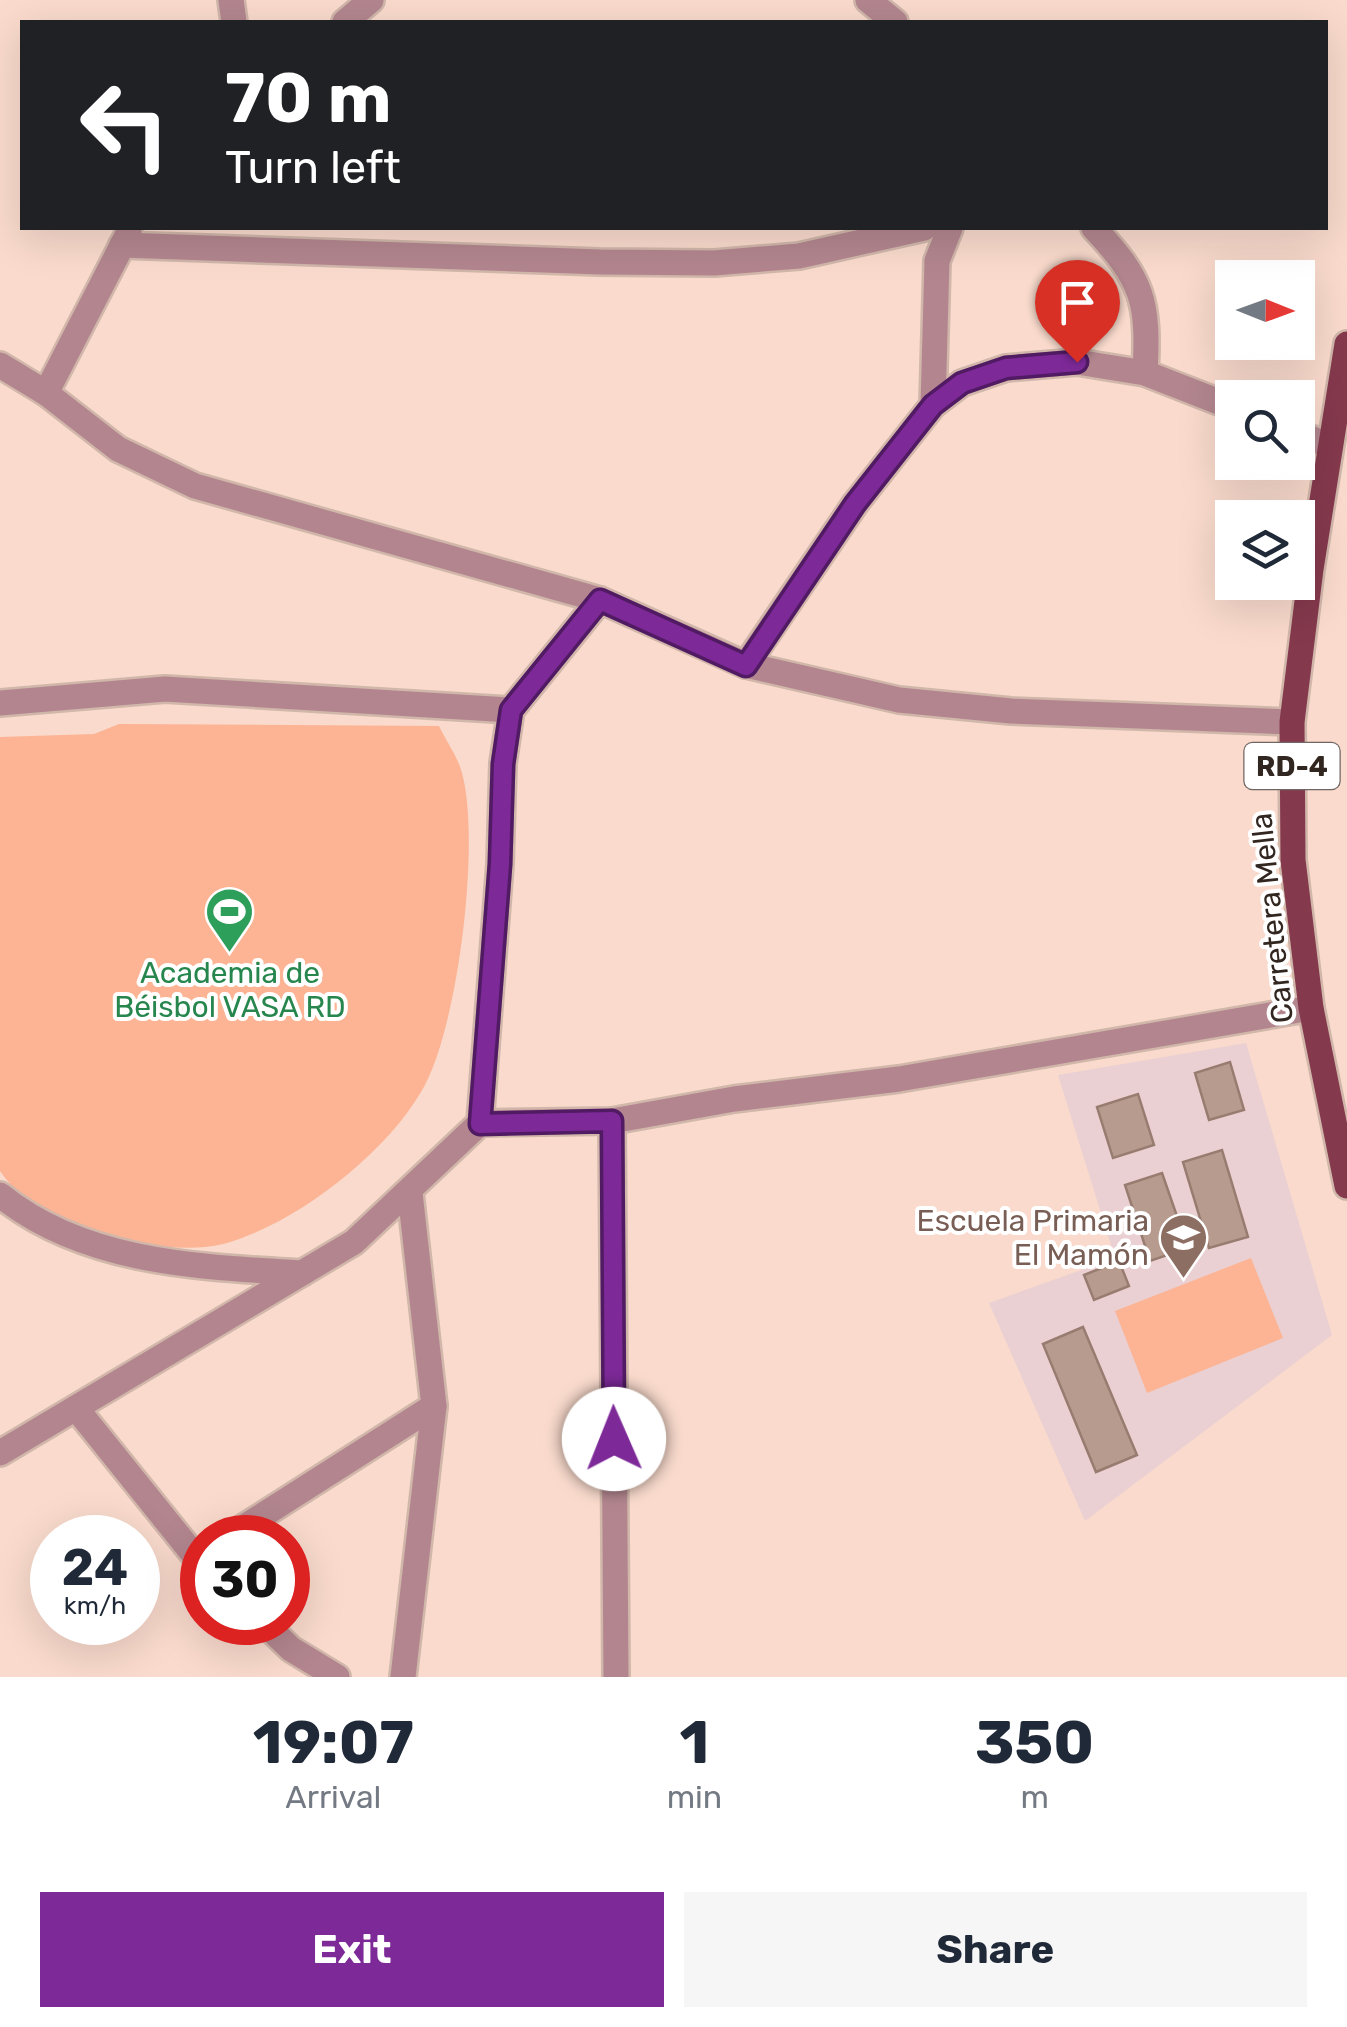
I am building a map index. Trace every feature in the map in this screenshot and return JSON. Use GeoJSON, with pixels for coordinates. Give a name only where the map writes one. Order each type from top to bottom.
{"type":"FeatureCollection","features":[{"type":"Feature","properties":{"kind":"main road","name":"Carretera Mella"},"geometry":{"type":"LineString","coordinates":[[1347,344],[1292,722],[1293,860],[1312,1008],[1347,1186]]}},
{"type":"Feature","properties":{"kind":"street"},"geometry":{"type":"LineString","coordinates":[[347,20],[371,0]]}},
{"type":"Feature","properties":{"kind":"street"},"geometry":{"type":"LineString","coordinates":[[868,0],[893,20]]}},
{"type":"Feature","properties":{"kind":"street"},"geometry":{"type":"LineString","coordinates":[[46,393],[127,236],[600,262],[714,263],[799,256],[915,230]]}},
{"type":"Feature","properties":{"kind":"street"},"geometry":{"type":"LineString","coordinates":[[933,405],[938,261],[949,230]]}},
{"type":"Feature","properties":{"kind":"street"},"geometry":{"type":"LineString","coordinates":[[1096,230],[1127,263],[1142,297],[1148,326],[1145,373]]}},
{"type":"Feature","properties":{"kind":"street"},"geometry":{"type":"LineString","coordinates":[[746,666],[855,504],[933,405],[962,383],[1006,368],[1077,362],[1145,373],[1215,400]]}},
{"type":"Feature","properties":{"kind":"street"},"geometry":{"type":"LineString","coordinates":[[0,365],[46,393],[118,448],[195,486],[600,600],[746,666],[899,700],[1011,711],[1292,722]]}},
{"type":"Feature","properties":{"kind":"street"},"geometry":{"type":"LineString","coordinates":[[1315,440],[1330,446]]}},
{"type":"Feature","properties":{"kind":"street"},"geometry":{"type":"LineString","coordinates":[[0,1453],[354,1242],[480,1124],[500,864],[503,764],[511,710],[600,600]]}},
{"type":"Feature","properties":{"kind":"street"},"geometry":{"type":"LineString","coordinates":[[0,703],[164,688],[511,710]]}},
{"type":"Feature","properties":{"kind":"street"},"geometry":{"type":"LineString","coordinates":[[480,1124],[612,1121],[734,1098],[899,1079],[1312,1008]]}},
{"type":"Feature","properties":{"kind":"street"},"geometry":{"type":"LineString","coordinates":[[612,1121],[616,1677]]}},
{"type":"Feature","properties":{"kind":"street"},"geometry":{"type":"LineString","coordinates":[[403,1677],[434,1406],[410,1193]]}},
{"type":"Feature","properties":{"kind":"street"},"geometry":{"type":"LineString","coordinates":[[0,1195],[28,1217],[124,1254],[188,1267],[302,1273]]}},
{"type":"Feature","properties":{"kind":"street"},"geometry":{"type":"LineString","coordinates":[[263,1515],[434,1406]]}},
{"type":"Feature","properties":{"kind":"street"},"geometry":{"type":"LineString","coordinates":[[76,1408],[180,1534]]}},
{"type":"Feature","properties":{"kind":"street"},"geometry":{"type":"LineString","coordinates":[[288,1645],[337,1677]]}},
{"type":"Feature","properties":{"kind":"shaded area","name":"Academia de Béisbol VASA RD"},"geometry":{"type":"Polygon","coordinates":[[[119,724],[439,726],[462,773],[469,843],[462,936],[446,1026],[421,1092],[405,1116],[362,1162],[310,1203],[254,1233],[213,1246],[151,1245],[92,1231],[34,1204],[0,1171],[0,737],[94,734],[119,724]]]}},
{"type":"Feature","properties":{"kind":"shaded area","name":"Escuela Primaria El Mamón"},"geometry":{"type":"Polygon","coordinates":[[[1246,1043],[1332,1335],[1085,1521],[989,1303],[1115,1258],[1058,1075],[1246,1043]]]}},
{"type":"Feature","properties":{"kind":"shaded area"},"geometry":{"type":"Polygon","coordinates":[[[1251,1258],[1283,1338],[1147,1393],[1115,1311],[1251,1258]]]}},
{"type":"Feature","properties":{"kind":"building"},"geometry":{"type":"Polygon","coordinates":[[[1230,1062],[1244,1110],[1209,1120],[1195,1073],[1230,1062]]]}},
{"type":"Feature","properties":{"kind":"building"},"geometry":{"type":"Polygon","coordinates":[[[1138,1094],[1154,1145],[1113,1158],[1097,1107],[1138,1094]]]}},
{"type":"Feature","properties":{"kind":"building"},"geometry":{"type":"Polygon","coordinates":[[[1222,1150],[1248,1237],[1209,1248],[1183,1162],[1222,1150]]]}},
{"type":"Feature","properties":{"kind":"building"},"geometry":{"type":"Polygon","coordinates":[[[1162,1173],[1188,1248],[1150,1261],[1125,1185],[1162,1173]]]}},
{"type":"Feature","properties":{"kind":"building"},"geometry":{"type":"Polygon","coordinates":[[[1119,1261],[1129,1286],[1094,1300],[1084,1275],[1119,1261]]]}},
{"type":"Feature","properties":{"kind":"building"},"geometry":{"type":"Polygon","coordinates":[[[1083,1327],[1137,1455],[1096,1472],[1043,1344],[1083,1327]]]}},
{"type":"Feature","properties":{"kind":"place","name":"Academia de Béisbol VASA RD"},"geometry":{"type":"Point","coordinates":[230,954]}},
{"type":"Feature","properties":{"kind":"place","name":"Escuela Primaria El Mamón"},"geometry":{"type":"Point","coordinates":[1184,1280]}},
{"type":"Feature","properties":{"kind":"route"},"geometry":{"type":"LineString","coordinates":[[614,1439],[612,1121],[480,1124],[500,864],[503,764],[511,710],[600,600],[746,666],[855,504],[933,405],[962,383],[1006,368],[1077,362]]}}]}
